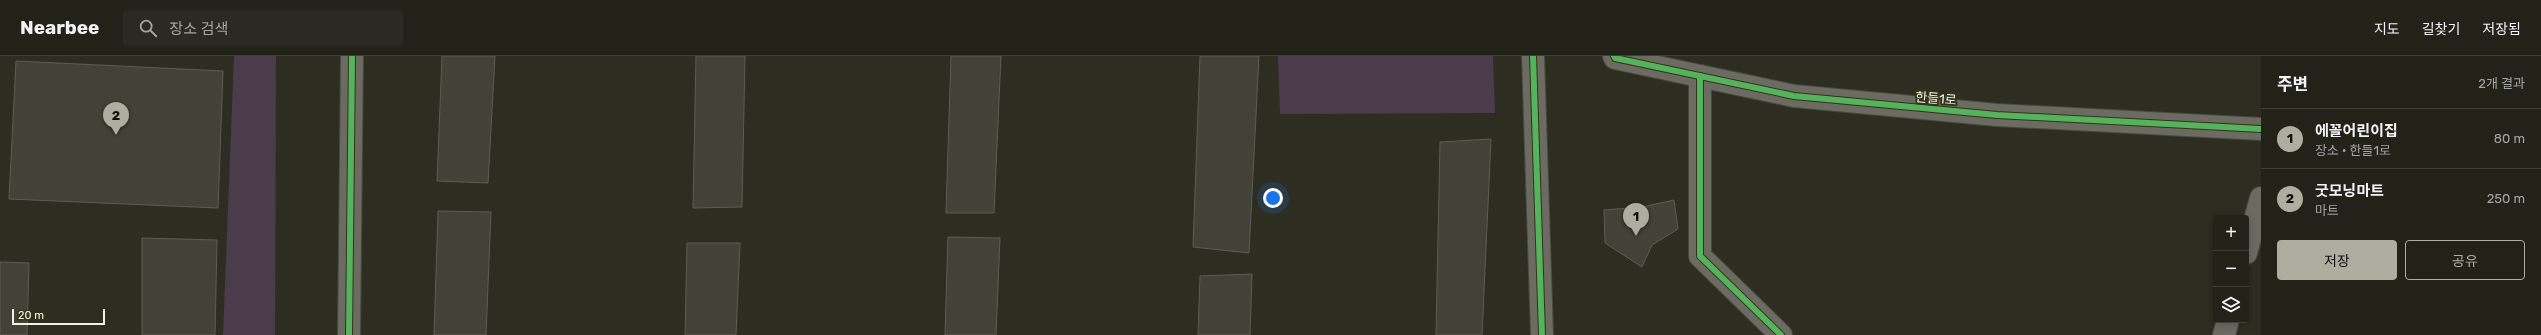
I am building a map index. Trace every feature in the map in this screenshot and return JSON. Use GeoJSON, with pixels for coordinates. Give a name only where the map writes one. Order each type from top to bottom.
{"type":"FeatureCollection","features":[{"type":"Feature","properties":{"kind":"street"},"geometry":{"type":"LineString","coordinates":[[349,335],[352,56]]}},
{"type":"Feature","properties":{"kind":"street"},"geometry":{"type":"LineString","coordinates":[[1533,56],[1542,335]]}},
{"type":"Feature","properties":{"kind":"street","name":"한들1로"},"geometry":{"type":"LineString","coordinates":[[1614,56],[1615,58],[1794,96],[1997,115],[2261,129]]}},
{"type":"Feature","properties":{"kind":"street"},"geometry":{"type":"LineString","coordinates":[[1700,76],[1700,256],[1781,335]]}},
{"type":"Feature","properties":{"kind":"street"},"geometry":{"type":"LineString","coordinates":[[2247,251],[2261,198]]}},
{"type":"Feature","properties":{"kind":"street"},"geometry":{"type":"LineString","coordinates":[[2224,335],[2227,323]]}},
{"type":"Feature","properties":{"kind":"shaded area"},"geometry":{"type":"Polygon","coordinates":[[[234,56],[276,56],[275,335],[223,335],[234,56]]]}},
{"type":"Feature","properties":{"kind":"shaded area"},"geometry":{"type":"Polygon","coordinates":[[[1278,56],[1493,56],[1495,113],[1280,114],[1278,56]]]}},
{"type":"Feature","properties":{"kind":"building"},"geometry":{"type":"Polygon","coordinates":[[[442,56],[495,56],[488,183],[437,181],[442,56]]]}},
{"type":"Feature","properties":{"kind":"building"},"geometry":{"type":"Polygon","coordinates":[[[696,56],[745,56],[742,207],[693,208],[696,56]]]}},
{"type":"Feature","properties":{"kind":"building"},"geometry":{"type":"Polygon","coordinates":[[[951,56],[1001,56],[994,213],[946,213],[951,56]]]}},
{"type":"Feature","properties":{"kind":"building"},"geometry":{"type":"Polygon","coordinates":[[[1200,56],[1259,56],[1249,253],[1193,247],[1200,56]]]}},
{"type":"Feature","properties":{"kind":"building"},"geometry":{"type":"Polygon","coordinates":[[[16,61],[223,71],[218,208],[9,199],[16,61]]]}},
{"type":"Feature","properties":{"kind":"building"},"geometry":{"type":"Polygon","coordinates":[[[1491,139],[1482,335],[1436,335],[1440,142],[1491,139]]]}},
{"type":"Feature","properties":{"kind":"building"},"geometry":{"type":"Polygon","coordinates":[[[1674,200],[1678,229],[1652,245],[1642,267],[1605,243],[1604,210],[1642,207],[1674,200]]]}},
{"type":"Feature","properties":{"kind":"building"},"geometry":{"type":"Polygon","coordinates":[[[438,211],[491,212],[486,335],[434,335],[438,211]]]}},
{"type":"Feature","properties":{"kind":"building"},"geometry":{"type":"Polygon","coordinates":[[[948,237],[1000,238],[996,335],[945,335],[948,237]]]}},
{"type":"Feature","properties":{"kind":"building"},"geometry":{"type":"Polygon","coordinates":[[[142,238],[217,240],[215,335],[142,335],[142,238]]]}},
{"type":"Feature","properties":{"kind":"building"},"geometry":{"type":"Polygon","coordinates":[[[687,243],[740,243],[736,335],[685,335],[687,243]]]}},
{"type":"Feature","properties":{"kind":"building"},"geometry":{"type":"Polygon","coordinates":[[[0,262],[29,263],[27,335],[0,335],[0,262]]]}},
{"type":"Feature","properties":{"kind":"building"},"geometry":{"type":"Polygon","coordinates":[[[1252,274],[1250,335],[1198,335],[1200,276],[1252,274]]]}},
{"type":"Feature","properties":{"kind":"cycle path"},"geometry":{"type":"LineString","coordinates":[[349,335],[352,56]]}},
{"type":"Feature","properties":{"kind":"cycle path"},"geometry":{"type":"LineString","coordinates":[[1533,56],[1542,335]]}},
{"type":"Feature","properties":{"kind":"cycle path"},"geometry":{"type":"LineString","coordinates":[[1614,56],[1615,58],[1794,96],[1997,115],[2261,129]]}},
{"type":"Feature","properties":{"kind":"cycle path"},"geometry":{"type":"LineString","coordinates":[[1700,76],[1700,256],[1781,335]]}},
{"type":"Feature","properties":{"kind":"place","name":"굿모닝마트"},"geometry":{"type":"Point","coordinates":[116,135]}},
{"type":"Feature","properties":{"kind":"place","name":"에꼴어린이집"},"geometry":{"type":"Point","coordinates":[1636,236]}}]}
